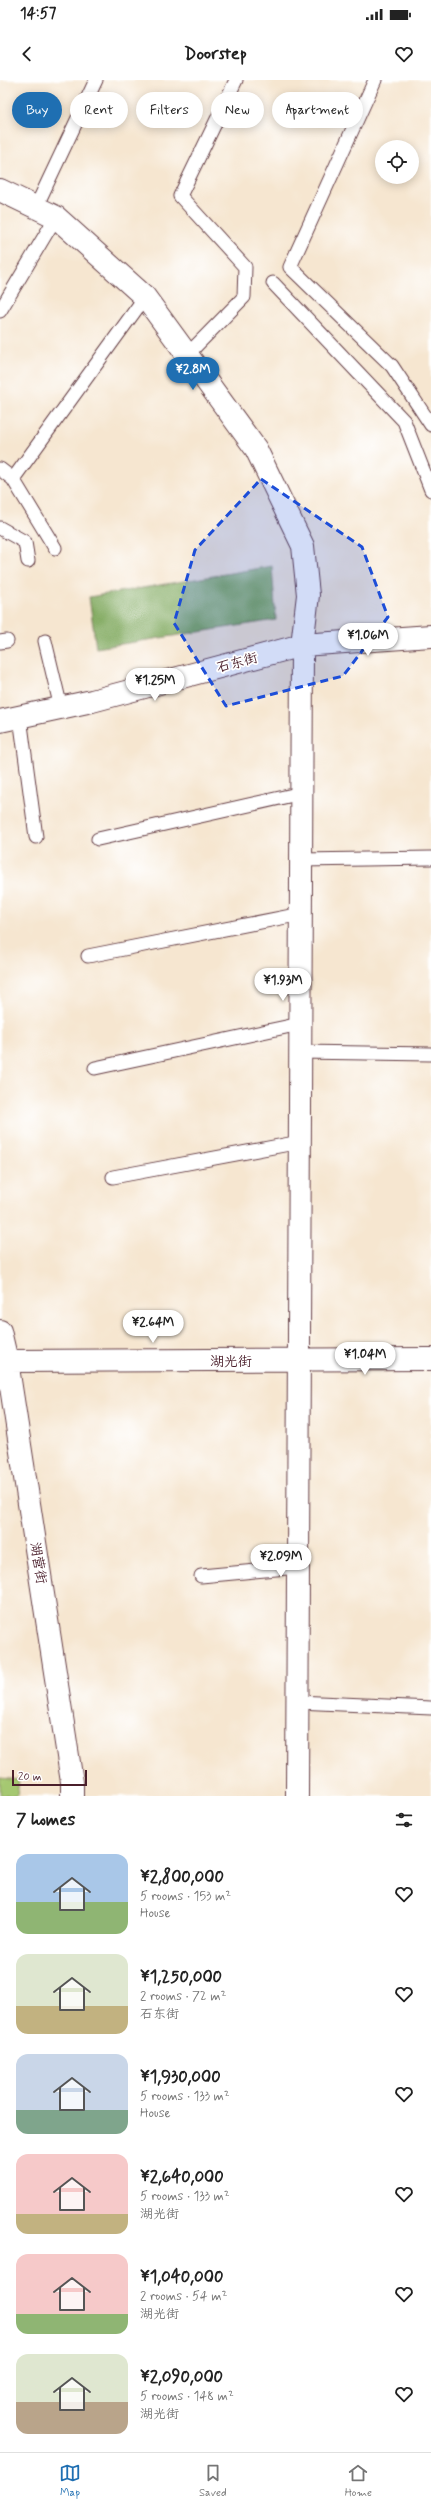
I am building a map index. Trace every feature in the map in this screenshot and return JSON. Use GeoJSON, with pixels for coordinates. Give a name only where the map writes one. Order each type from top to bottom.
{"type":"FeatureCollection","features":[{"type":"Feature","properties":{"kind":"street"},"geometry":{"type":"LineString","coordinates":[[0,190],[56,217],[145,297],[256,449],[303,546],[308,595],[302,645],[297,1796]]}},
{"type":"Feature","properties":{"kind":"street","name":"石东街"},"geometry":{"type":"LineString","coordinates":[[10,719],[62,708],[302,645],[431,636]]}},
{"type":"Feature","properties":{"kind":"street","name":"湖营街"},"geometry":{"type":"LineString","coordinates":[[0,1331],[72,1782],[72,1796]]}},
{"type":"Feature","properties":{"kind":"street","name":"湖光街"},"geometry":{"type":"LineString","coordinates":[[4,1362],[431,1359]]}},
{"type":"Feature","properties":{"kind":"lane"},"geometry":{"type":"LineString","coordinates":[[36,207],[96,80]]}},
{"type":"Feature","properties":{"kind":"lane"},"geometry":{"type":"LineString","coordinates":[[187,355],[244,297],[245,267],[180,196],[236,80]]}},
{"type":"Feature","properties":{"kind":"lane"},"geometry":{"type":"LineString","coordinates":[[375,80],[290,267],[392,366],[431,425]]}},
{"type":"Feature","properties":{"kind":"lane"},"geometry":{"type":"LineString","coordinates":[[0,310],[56,217]]}},
{"type":"Feature","properties":{"kind":"lane"},"geometry":{"type":"LineString","coordinates":[[273,283],[404,422],[431,490]]}},
{"type":"Feature","properties":{"kind":"lane"},"geometry":{"type":"LineString","coordinates":[[13,479],[145,297]]}},
{"type":"Feature","properties":{"kind":"lane"},"geometry":{"type":"LineString","coordinates":[[0,469],[13,479],[55,548]]}},
{"type":"Feature","properties":{"kind":"lane"},"geometry":{"type":"LineString","coordinates":[[0,528],[25,542],[28,561]]}},
{"type":"Feature","properties":{"kind":"lane"},"geometry":{"type":"LineString","coordinates":[[45,641],[62,708]]}},
{"type":"Feature","properties":{"kind":"lane"},"geometry":{"type":"LineString","coordinates":[[10,719],[36,837]]}},
{"type":"Feature","properties":{"kind":"lane"},"geometry":{"type":"LineString","coordinates":[[98,839],[302,793]]}},
{"type":"Feature","properties":{"kind":"lane"},"geometry":{"type":"LineString","coordinates":[[302,860],[431,858]]}},
{"type":"Feature","properties":{"kind":"lane"},"geometry":{"type":"LineString","coordinates":[[88,956],[301,914]]}},
{"type":"Feature","properties":{"kind":"lane"},"geometry":{"type":"LineString","coordinates":[[95,1068],[300,1024]]}},
{"type":"Feature","properties":{"kind":"lane"},"geometry":{"type":"LineString","coordinates":[[300,1052],[431,1054]]}},
{"type":"Feature","properties":{"kind":"lane"},"geometry":{"type":"LineString","coordinates":[[113,1177],[300,1142]]}},
{"type":"Feature","properties":{"kind":"lane"},"geometry":{"type":"LineString","coordinates":[[201,1576],[298,1567]]}},
{"type":"Feature","properties":{"kind":"lane"},"geometry":{"type":"LineString","coordinates":[[297,1702],[431,1708]]}},
{"type":"Feature","properties":{"kind":"highlighted area"},"geometry":{"type":"Polygon","coordinates":[[[261,479],[362,547],[388,617],[343,676],[226,706],[174,623],[195,550],[261,479]]]}},
{"type":"Feature","properties":{"kind":"green space"},"geometry":{"type":"Polygon","coordinates":[[[272,566],[276,620],[96,648],[89,597],[272,566]]]}},
{"type":"Feature","properties":{"kind":"green space"},"geometry":{"type":"Polygon","coordinates":[[[0,1778],[19,1780],[17,1796],[0,1796],[0,1778]]]}}]}
